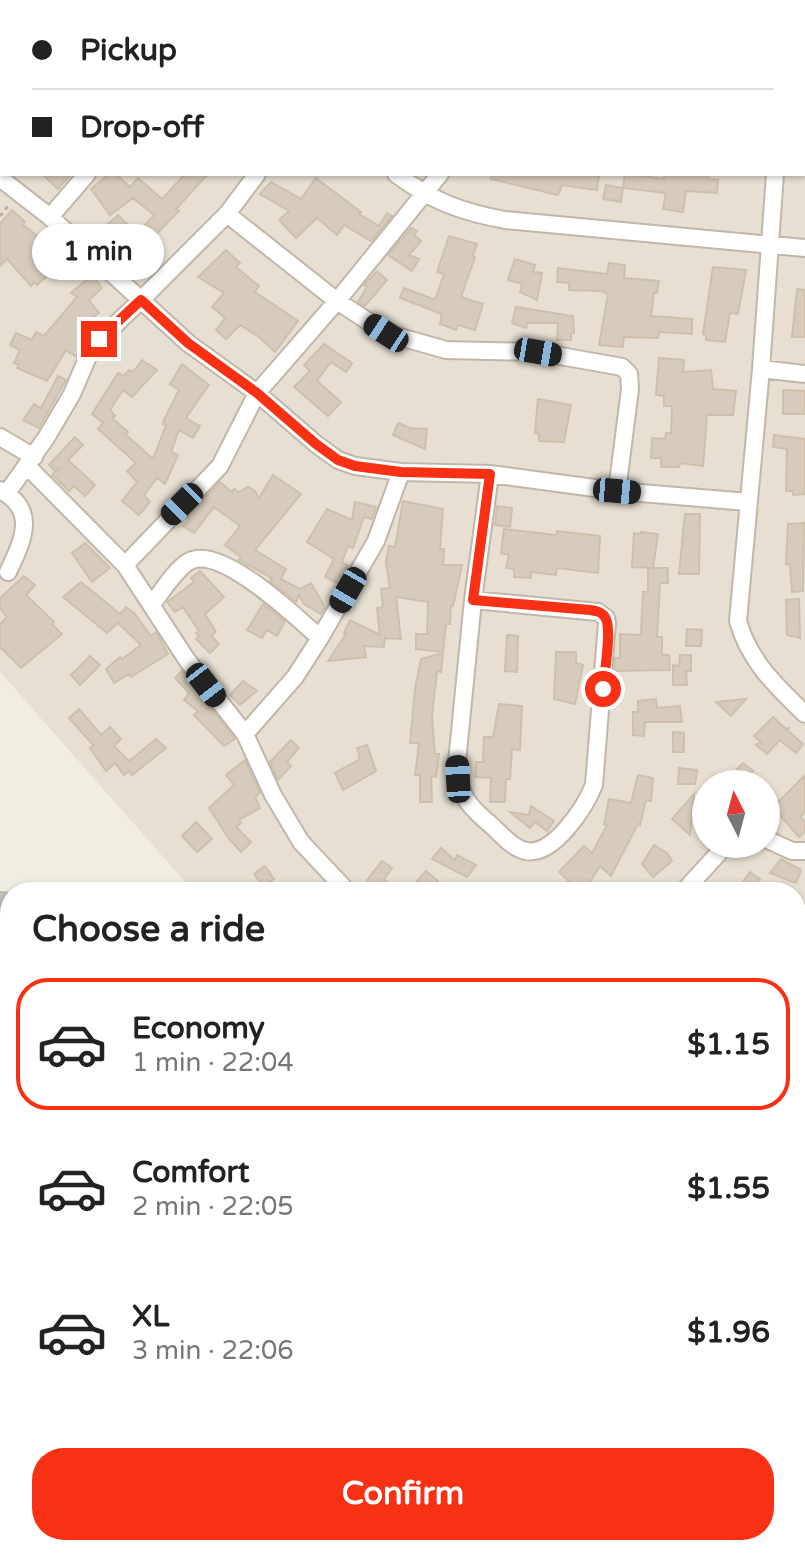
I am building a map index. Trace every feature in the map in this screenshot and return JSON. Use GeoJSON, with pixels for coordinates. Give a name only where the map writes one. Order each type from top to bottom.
{"type":"FeatureCollection","features":[{"type":"Feature","properties":{"kind":"street"},"geometry":{"type":"LineString","coordinates":[[50,217],[85,176]]}},
{"type":"Feature","properties":{"kind":"street"},"geometry":{"type":"LineString","coordinates":[[8,572],[25,526],[17,503],[3,492],[31,462],[72,394],[92,347],[227,214],[256,176]]}},
{"type":"Feature","properties":{"kind":"street"},"geometry":{"type":"LineString","coordinates":[[399,176],[425,195],[478,215],[505,220],[805,248]]}},
{"type":"Feature","properties":{"kind":"street"},"geometry":{"type":"LineString","coordinates":[[125,565],[220,466],[257,393],[439,176]]}},
{"type":"Feature","properties":{"kind":"street"},"geometry":{"type":"LineString","coordinates":[[775,176],[738,621],[743,640],[757,665],[805,714]]}},
{"type":"Feature","properties":{"kind":"street"},"geometry":{"type":"LineString","coordinates":[[0,178],[50,217],[188,343],[257,393],[338,460],[355,466],[401,472],[490,474],[617,491],[748,502]]}},
{"type":"Feature","properties":{"kind":"street"},"geometry":{"type":"LineString","coordinates":[[227,214],[337,301],[386,333],[462,352],[538,352],[622,367],[629,374],[630,389],[617,491]]}},
{"type":"Feature","properties":{"kind":"street"},"geometry":{"type":"LineString","coordinates":[[761,369],[805,374]]}},
{"type":"Feature","properties":{"kind":"street"},"geometry":{"type":"LineString","coordinates":[[0,437],[31,462],[125,565],[187,660],[245,734],[273,795],[294,831],[309,852],[338,882]]}},
{"type":"Feature","properties":{"kind":"street"},"geometry":{"type":"LineString","coordinates":[[245,734],[295,677],[320,638],[376,541],[401,472]]}},
{"type":"Feature","properties":{"kind":"street"},"geometry":{"type":"LineString","coordinates":[[473,600],[598,612],[606,618],[594,785],[556,841],[537,851],[518,848],[468,806],[460,787],[457,762],[473,600],[490,474]]}},
{"type":"Feature","properties":{"kind":"street"},"geometry":{"type":"LineString","coordinates":[[151,605],[183,567],[201,558],[228,567],[274,599],[320,638]]}},
{"type":"Feature","properties":{"kind":"street"},"geometry":{"type":"LineString","coordinates":[[780,845],[792,851],[805,851]]}},
{"type":"Feature","properties":{"kind":"street"},"geometry":{"type":"LineString","coordinates":[[692,882],[714,858]]}},
{"type":"Feature","properties":{"kind":"shaded area"},"geometry":{"type":"Polygon","coordinates":[[[0,176],[805,176],[805,882],[185,882],[0,672],[0,176]]]}},
{"type":"Feature","properties":{"kind":"building"},"geometry":{"type":"Polygon","coordinates":[[[44,176],[69,176],[58,189],[44,176]]]}},
{"type":"Feature","properties":{"kind":"building"},"geometry":{"type":"Polygon","coordinates":[[[107,176],[118,176],[130,187],[138,178],[162,199],[183,176],[206,176],[176,209],[179,211],[131,260],[102,229],[118,215],[137,234],[154,215],[133,198],[110,215],[91,189],[107,176]]]}},
{"type":"Feature","properties":{"kind":"building"},"geometry":{"type":"Polygon","coordinates":[[[492,176],[599,176],[597,190],[562,185],[558,195],[491,179],[492,176]]]}},
{"type":"Feature","properties":{"kind":"building"},"geometry":{"type":"Polygon","coordinates":[[[625,176],[664,179],[664,176],[708,176],[708,179],[718,180],[717,193],[686,191],[683,212],[663,209],[666,193],[623,188],[625,176]]]}},
{"type":"Feature","properties":{"kind":"building"},"geometry":{"type":"Polygon","coordinates":[[[316,178],[361,212],[359,214],[379,226],[387,213],[392,216],[371,241],[344,225],[337,235],[317,218],[296,238],[279,220],[289,211],[260,194],[271,182],[301,199],[316,178]]]}},
{"type":"Feature","properties":{"kind":"building"},"geometry":{"type":"Polygon","coordinates":[[[606,185],[623,188],[621,202],[603,199],[606,185]]]}},
{"type":"Feature","properties":{"kind":"building"},"geometry":{"type":"Polygon","coordinates":[[[12,210],[25,222],[23,225],[43,240],[45,237],[73,259],[56,280],[49,274],[37,285],[34,282],[31,286],[7,259],[0,266],[0,224],[12,210]]]}},
{"type":"Feature","properties":{"kind":"building"},"geometry":{"type":"Polygon","coordinates":[[[411,228],[417,231],[414,235],[421,241],[409,255],[419,259],[412,271],[388,255],[411,228]]]}},
{"type":"Feature","properties":{"kind":"building"},"geometry":{"type":"Polygon","coordinates":[[[449,236],[477,244],[461,297],[483,304],[475,330],[458,325],[456,330],[440,324],[442,314],[400,298],[404,288],[433,299],[436,297],[444,274],[437,272],[449,236]]]}},
{"type":"Feature","properties":{"kind":"building"},"geometry":{"type":"Polygon","coordinates":[[[226,250],[240,263],[236,267],[259,286],[255,292],[298,321],[275,352],[240,325],[226,339],[216,330],[225,318],[212,307],[224,293],[198,277],[226,250]]]}},
{"type":"Feature","properties":{"kind":"building"},"geometry":{"type":"Polygon","coordinates":[[[515,259],[535,265],[533,272],[542,273],[537,300],[520,292],[522,284],[508,280],[515,259]]]}},
{"type":"Feature","properties":{"kind":"building"},"geometry":{"type":"Polygon","coordinates":[[[609,263],[625,265],[624,278],[659,281],[651,316],[692,319],[692,334],[659,332],[658,338],[624,337],[623,347],[599,345],[608,294],[569,290],[569,283],[557,282],[558,268],[607,274],[609,263]]]}},
{"type":"Feature","properties":{"kind":"building"},"geometry":{"type":"Polygon","coordinates":[[[713,267],[746,270],[738,314],[730,313],[725,342],[706,340],[703,334],[713,267]]]}},
{"type":"Feature","properties":{"kind":"building"},"geometry":{"type":"Polygon","coordinates":[[[377,271],[387,280],[365,306],[358,302],[367,287],[364,285],[377,271]]]}},
{"type":"Feature","properties":{"kind":"building"},"geometry":{"type":"Polygon","coordinates":[[[92,275],[102,288],[89,300],[99,313],[94,316],[100,324],[84,340],[76,357],[66,350],[47,381],[17,368],[19,365],[14,363],[20,350],[10,345],[16,333],[32,340],[36,332],[44,336],[77,297],[71,293],[92,275]]]}},
{"type":"Feature","properties":{"kind":"building"},"geometry":{"type":"Polygon","coordinates":[[[797,289],[805,290],[805,337],[792,337],[797,289]]]}},
{"type":"Feature","properties":{"kind":"building"},"geometry":{"type":"Polygon","coordinates":[[[516,307],[573,316],[574,333],[571,333],[571,340],[557,340],[558,323],[527,323],[526,328],[512,323],[516,307]]]}},
{"type":"Feature","properties":{"kind":"building"},"geometry":{"type":"Polygon","coordinates":[[[324,344],[352,363],[346,372],[331,362],[317,381],[341,402],[328,416],[294,387],[310,371],[304,365],[324,344]]]}},
{"type":"Feature","properties":{"kind":"building"},"geometry":{"type":"Polygon","coordinates":[[[659,358],[684,360],[683,372],[711,370],[713,389],[736,391],[733,415],[707,415],[703,466],[680,463],[679,467],[661,467],[661,458],[651,458],[652,438],[665,439],[666,433],[671,433],[672,406],[664,406],[664,396],[656,395],[659,358]]]}},
{"type":"Feature","properties":{"kind":"building"},"geometry":{"type":"Polygon","coordinates":[[[142,360],[157,370],[132,397],[123,390],[110,410],[115,416],[112,418],[128,432],[125,434],[153,459],[166,425],[163,424],[164,420],[179,390],[170,384],[182,364],[209,385],[186,418],[200,426],[193,438],[179,430],[171,452],[178,455],[165,484],[157,478],[144,495],[150,502],[139,515],[122,501],[137,482],[127,471],[136,463],[98,429],[103,423],[92,414],[118,373],[124,376],[129,370],[133,372],[142,360]]]}},
{"type":"Feature","properties":{"kind":"building"},"geometry":{"type":"Polygon","coordinates":[[[58,376],[66,380],[39,428],[23,420],[34,404],[41,408],[58,376]]]}},
{"type":"Feature","properties":{"kind":"building"},"geometry":{"type":"Polygon","coordinates":[[[783,390],[805,391],[805,414],[783,414],[783,390]]]}},
{"type":"Feature","properties":{"kind":"building"},"geometry":{"type":"Polygon","coordinates":[[[538,399],[571,405],[564,442],[539,441],[539,434],[535,433],[538,399]]]}},
{"type":"Feature","properties":{"kind":"building"},"geometry":{"type":"Polygon","coordinates":[[[398,423],[410,428],[427,429],[425,449],[393,435],[398,423]]]}},
{"type":"Feature","properties":{"kind":"building"},"geometry":{"type":"Polygon","coordinates":[[[774,435],[805,439],[805,494],[793,495],[793,491],[786,491],[787,449],[773,447],[774,435]]]}},
{"type":"Feature","properties":{"kind":"building"},"geometry":{"type":"Polygon","coordinates":[[[75,437],[83,445],[68,460],[95,485],[85,496],[74,486],[69,491],[52,475],[60,467],[55,471],[49,465],[75,437]]]}},
{"type":"Feature","properties":{"kind":"building"},"geometry":{"type":"Polygon","coordinates":[[[273,475],[301,494],[255,550],[286,569],[281,579],[300,589],[311,583],[325,607],[321,614],[304,604],[299,595],[296,602],[270,581],[272,578],[239,560],[241,557],[225,545],[240,526],[214,507],[194,533],[183,526],[190,520],[186,517],[220,482],[232,492],[248,487],[259,498],[273,475]]]}},
{"type":"Feature","properties":{"kind":"building"},"geometry":{"type":"Polygon","coordinates":[[[403,501],[443,509],[440,549],[444,549],[443,565],[462,565],[451,606],[450,624],[446,624],[443,652],[416,649],[416,634],[427,634],[428,602],[396,597],[401,639],[385,638],[384,647],[364,646],[366,657],[328,661],[346,634],[350,620],[380,635],[377,608],[383,607],[381,589],[390,588],[386,562],[389,546],[395,547],[403,501]]]}},
{"type":"Feature","properties":{"kind":"building"},"geometry":{"type":"Polygon","coordinates":[[[355,502],[376,507],[372,519],[364,517],[353,548],[348,546],[342,562],[348,566],[339,584],[325,577],[334,559],[307,542],[327,509],[352,520],[355,502]]]}},
{"type":"Feature","properties":{"kind":"building"},"geometry":{"type":"Polygon","coordinates":[[[497,506],[512,508],[510,527],[495,525],[497,506]]]}},
{"type":"Feature","properties":{"kind":"building"},"geometry":{"type":"Polygon","coordinates":[[[685,514],[700,514],[699,574],[679,574],[685,514]]]}},
{"type":"Feature","properties":{"kind":"building"},"geometry":{"type":"Polygon","coordinates":[[[804,523],[803,591],[792,592],[790,565],[786,564],[788,524],[804,523]]]}},
{"type":"Feature","properties":{"kind":"building"},"geometry":{"type":"Polygon","coordinates":[[[504,529],[600,536],[598,573],[557,568],[556,575],[531,572],[531,578],[514,577],[514,569],[506,568],[509,555],[501,553],[504,529]]]}},
{"type":"Feature","properties":{"kind":"building"},"geometry":{"type":"Polygon","coordinates":[[[634,533],[658,534],[653,568],[632,567],[634,533]]]}},
{"type":"Feature","properties":{"kind":"building"},"geometry":{"type":"Polygon","coordinates":[[[85,543],[110,568],[92,582],[72,553],[85,543]]]}},
{"type":"Feature","properties":{"kind":"building"},"geometry":{"type":"Polygon","coordinates":[[[648,568],[668,568],[668,583],[660,583],[657,637],[662,637],[662,655],[669,655],[670,670],[614,671],[615,658],[620,658],[620,634],[641,635],[643,592],[648,592],[648,568]]]}},
{"type":"Feature","properties":{"kind":"building"},"geometry":{"type":"Polygon","coordinates":[[[200,571],[224,597],[205,614],[216,632],[211,636],[219,644],[210,653],[196,639],[199,631],[183,607],[175,612],[167,602],[194,582],[191,578],[200,571]]]}},
{"type":"Feature","properties":{"kind":"building"},"geometry":{"type":"Polygon","coordinates":[[[24,576],[35,585],[26,595],[62,634],[21,668],[0,647],[0,624],[7,617],[0,608],[0,598],[24,576]]]}},
{"type":"Feature","properties":{"kind":"building"},"geometry":{"type":"Polygon","coordinates":[[[81,582],[120,614],[126,607],[134,613],[151,636],[156,632],[168,654],[131,677],[129,674],[114,683],[106,669],[141,645],[118,623],[107,633],[63,597],[81,582]]]}},
{"type":"Feature","properties":{"kind":"building"},"geometry":{"type":"Polygon","coordinates":[[[799,599],[800,638],[787,635],[786,600],[799,599]]]}},
{"type":"Feature","properties":{"kind":"building"},"geometry":{"type":"Polygon","coordinates":[[[263,604],[285,621],[277,636],[267,630],[262,638],[247,630],[263,604]]]}},
{"type":"Feature","properties":{"kind":"building"},"geometry":{"type":"Polygon","coordinates":[[[687,629],[702,630],[701,646],[686,646],[687,629]]]}},
{"type":"Feature","properties":{"kind":"building"},"geometry":{"type":"Polygon","coordinates":[[[507,635],[518,636],[517,672],[505,671],[507,635]]]}},
{"type":"Feature","properties":{"kind":"building"},"geometry":{"type":"Polygon","coordinates":[[[556,652],[576,652],[576,663],[583,665],[575,704],[554,699],[556,652]]]}},
{"type":"Feature","properties":{"kind":"building"},"geometry":{"type":"Polygon","coordinates":[[[443,653],[441,672],[437,671],[432,716],[435,754],[439,754],[436,777],[431,776],[432,802],[420,802],[420,775],[415,775],[419,743],[410,743],[415,689],[421,659],[443,653]]]}},
{"type":"Feature","properties":{"kind":"building"},"geometry":{"type":"Polygon","coordinates":[[[680,655],[691,655],[691,671],[686,671],[687,685],[673,685],[673,665],[679,666],[680,655]]]}},
{"type":"Feature","properties":{"kind":"building"},"geometry":{"type":"Polygon","coordinates":[[[90,656],[100,665],[80,685],[71,675],[90,656]]]}},
{"type":"Feature","properties":{"kind":"building"},"geometry":{"type":"Polygon","coordinates":[[[182,671],[235,739],[224,746],[194,715],[198,711],[184,700],[189,693],[175,678],[182,671]]]}},
{"type":"Feature","properties":{"kind":"building"},"geometry":{"type":"Polygon","coordinates":[[[243,681],[257,691],[240,705],[230,695],[243,681]]]}},
{"type":"Feature","properties":{"kind":"building"},"geometry":{"type":"Polygon","coordinates":[[[656,699],[657,708],[680,706],[682,722],[645,722],[644,736],[633,735],[633,712],[638,712],[638,701],[656,699]]]}},
{"type":"Feature","properties":{"kind":"building"},"geometry":{"type":"Polygon","coordinates":[[[746,699],[731,716],[716,702],[746,699]]]}},
{"type":"Feature","properties":{"kind":"building"},"geometry":{"type":"Polygon","coordinates":[[[499,704],[522,706],[520,750],[512,749],[505,802],[490,802],[491,778],[475,777],[476,762],[483,762],[484,737],[493,737],[499,704]]]}},
{"type":"Feature","properties":{"kind":"building"},"geometry":{"type":"Polygon","coordinates":[[[79,709],[101,735],[110,727],[121,739],[114,746],[129,761],[156,739],[166,748],[132,775],[129,771],[124,775],[115,763],[106,771],[90,748],[94,746],[69,718],[79,709]]]}},
{"type":"Feature","properties":{"kind":"building"},"geometry":{"type":"Polygon","coordinates":[[[773,717],[786,729],[789,728],[788,731],[803,744],[796,753],[780,740],[767,754],[756,745],[761,742],[754,736],[773,717]]]}},
{"type":"Feature","properties":{"kind":"building"},"geometry":{"type":"Polygon","coordinates":[[[673,732],[684,733],[684,752],[673,752],[673,732]]]}},
{"type":"Feature","properties":{"kind":"building"},"geometry":{"type":"Polygon","coordinates":[[[291,740],[299,748],[287,762],[291,766],[278,780],[270,762],[291,740]]]}},
{"type":"Feature","properties":{"kind":"building"},"geometry":{"type":"Polygon","coordinates":[[[367,745],[376,771],[343,790],[335,773],[360,759],[357,748],[367,745]]]}},
{"type":"Feature","properties":{"kind":"building"},"geometry":{"type":"Polygon","coordinates":[[[245,760],[260,793],[255,797],[260,808],[239,820],[241,823],[236,827],[251,842],[241,852],[209,808],[234,785],[226,775],[245,760]]]}},
{"type":"Feature","properties":{"kind":"building"},"geometry":{"type":"Polygon","coordinates":[[[743,763],[752,770],[736,770],[743,763]]]}},
{"type":"Feature","properties":{"kind":"building"},"geometry":{"type":"Polygon","coordinates":[[[679,768],[697,770],[692,770],[692,784],[678,784],[679,768]]]}},
{"type":"Feature","properties":{"kind":"building"},"geometry":{"type":"Polygon","coordinates":[[[638,775],[653,778],[651,801],[646,800],[640,825],[611,876],[600,866],[590,882],[570,882],[559,872],[584,846],[592,853],[607,825],[604,824],[609,799],[631,803],[638,775]]]}},
{"type":"Feature","properties":{"kind":"building"},"geometry":{"type":"Polygon","coordinates":[[[805,775],[805,812],[800,817],[805,822],[805,831],[799,837],[780,815],[780,800],[805,775]]]}},
{"type":"Feature","properties":{"kind":"building"},"geometry":{"type":"Polygon","coordinates":[[[692,796],[690,835],[672,819],[692,796]]]}},
{"type":"Feature","properties":{"kind":"building"},"geometry":{"type":"Polygon","coordinates":[[[531,806],[554,821],[547,831],[535,822],[530,828],[510,812],[529,815],[531,806]]]}},
{"type":"Feature","properties":{"kind":"building"},"geometry":{"type":"Polygon","coordinates":[[[196,822],[212,839],[197,852],[182,836],[196,822]]]}},
{"type":"Feature","properties":{"kind":"building"},"geometry":{"type":"Polygon","coordinates":[[[654,845],[667,853],[672,861],[653,877],[642,864],[654,845]]]}},
{"type":"Feature","properties":{"kind":"building"},"geometry":{"type":"Polygon","coordinates":[[[441,848],[455,860],[457,855],[476,865],[467,877],[432,859],[441,848]]]}},
{"type":"Feature","properties":{"kind":"building"},"geometry":{"type":"Polygon","coordinates":[[[781,859],[801,870],[796,882],[770,873],[781,859]]]}},
{"type":"Feature","properties":{"kind":"building"},"geometry":{"type":"Polygon","coordinates":[[[382,861],[392,868],[384,879],[387,882],[367,880],[382,861]]]}},
{"type":"Feature","properties":{"kind":"building"},"geometry":{"type":"Polygon","coordinates":[[[265,866],[274,879],[260,882],[254,874],[265,866]]]}},
{"type":"Feature","properties":{"kind":"building"},"geometry":{"type":"Polygon","coordinates":[[[426,871],[438,881],[437,882],[416,882],[426,871]]]}},
{"type":"Feature","properties":{"kind":"building"},"geometry":{"type":"Polygon","coordinates":[[[750,872],[760,879],[758,882],[743,882],[750,872]]]}},
{"type":"Feature","properties":{"kind":"route"},"geometry":{"type":"LineString","coordinates":[[99,339],[141,300],[188,343],[257,393],[338,460],[355,466],[401,472],[490,474],[473,600],[590,610],[602,614],[606,618],[608,631],[603,689]]}}]}
